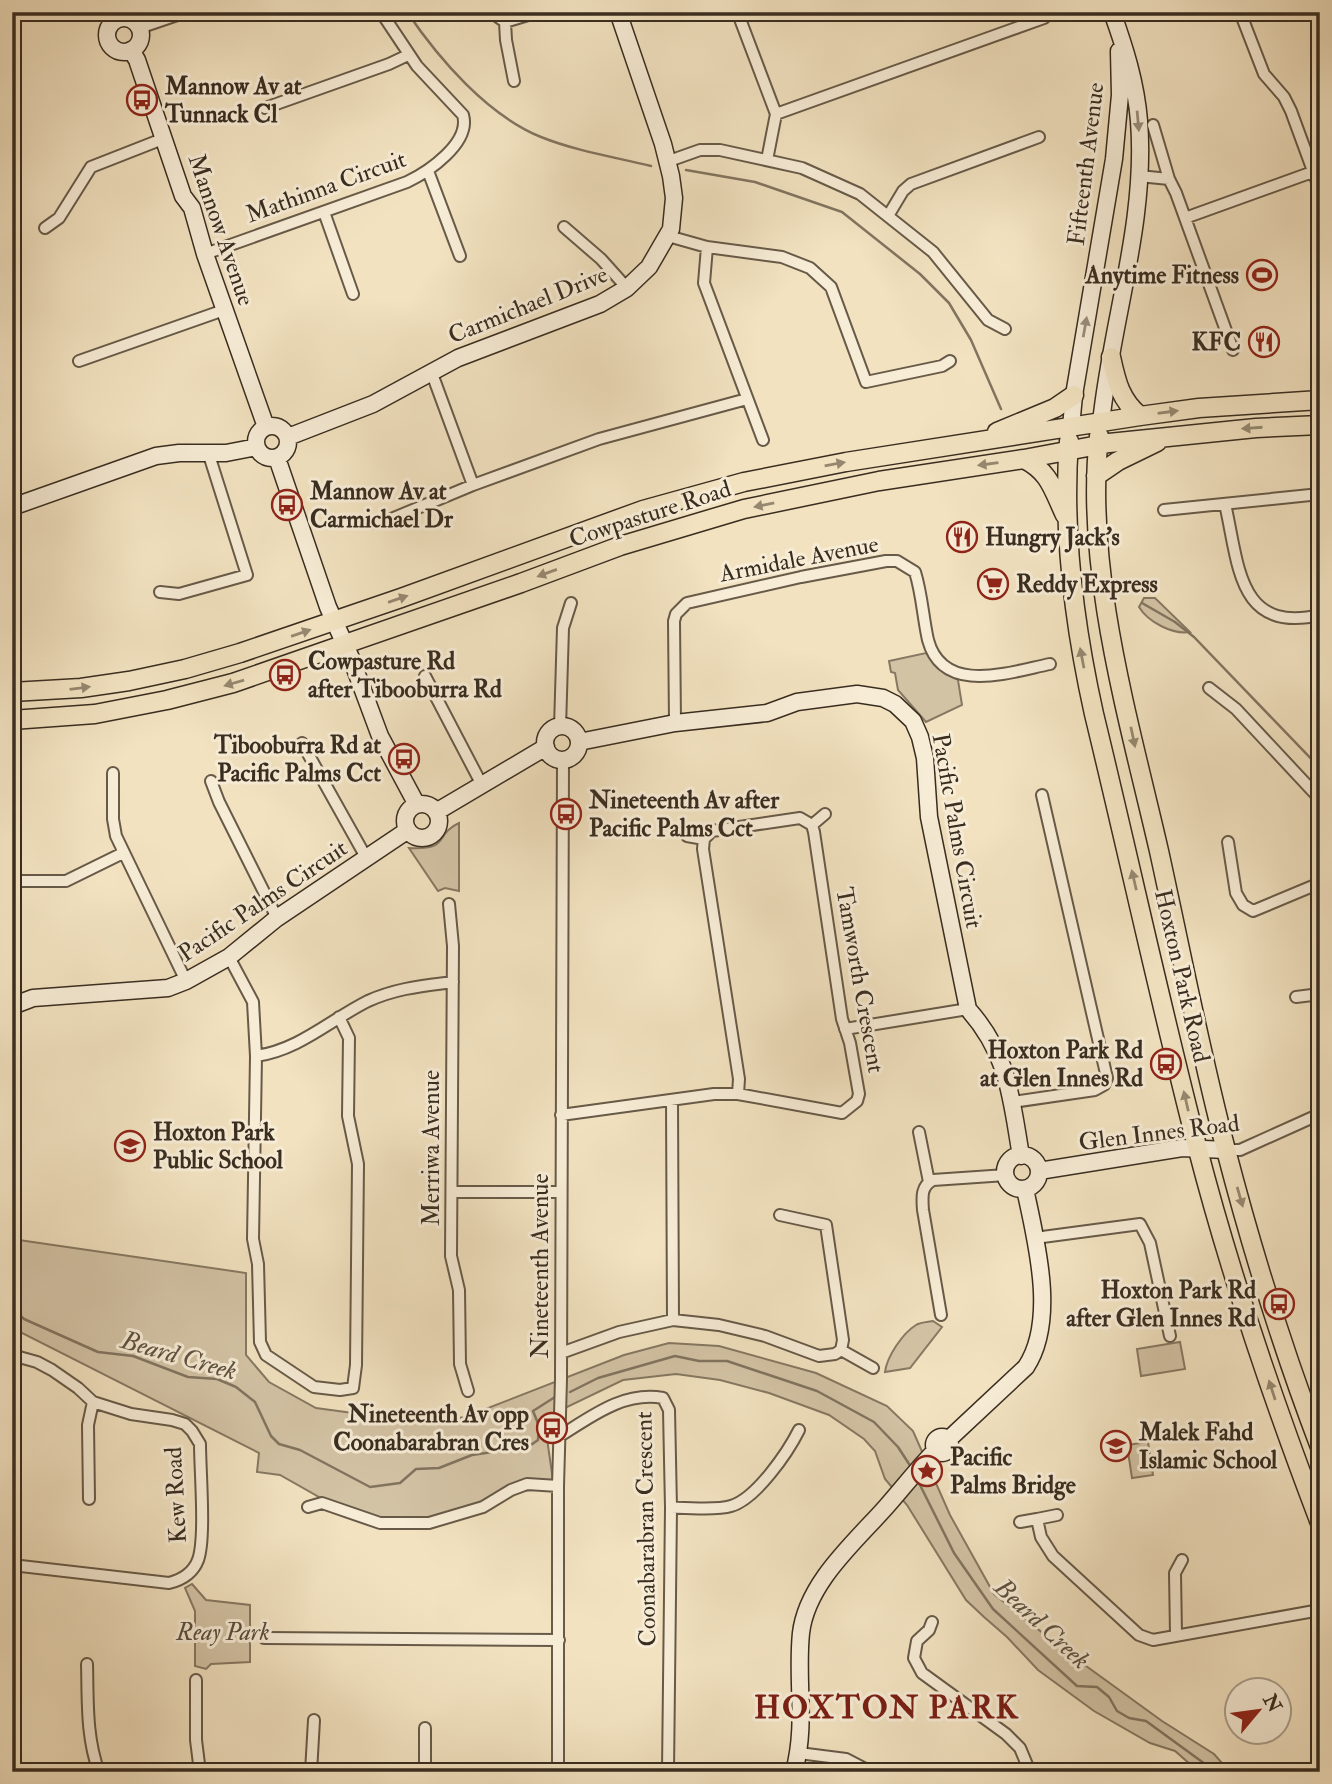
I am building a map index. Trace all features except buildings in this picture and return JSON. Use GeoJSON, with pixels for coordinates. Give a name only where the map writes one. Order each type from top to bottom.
{"type":"FeatureCollection","features":[{"type":"Feature","properties":{"kind":"main road"},"geometry":{"type":"LineString","coordinates":[[1111,357],[1124,400],[1140,416]]}},
{"type":"Feature","properties":{"kind":"main road"},"geometry":{"type":"LineString","coordinates":[[968,443],[1055,408],[1074,395]]}},
{"type":"Feature","properties":{"kind":"main road","name":"Cowpasture Road"},"geometry":{"type":"LineString","coordinates":[[12,692],[81,688],[185,669],[263,646],[643,510],[785,472],[1199,408],[1320,400]]}},
{"type":"Feature","properties":{"kind":"main road","name":"Hoxton Park Road"},"geometry":{"type":"LineString","coordinates":[[1101,423],[1096,476],[1097,527],[1102,583],[1111,637],[1226,1150],[1275,1317],[1320,1447]]}},
{"type":"Feature","properties":{"kind":"main road","name":"Cowpasture Road"},"geometry":{"type":"LineString","coordinates":[[12,719],[96,714],[167,700],[258,676],[620,546],[744,509],[879,481],[1098,445],[1256,428],[1320,425]]}},
{"type":"Feature","properties":{"kind":"main road","name":"Hoxton Park Road"},"geometry":{"type":"LineString","coordinates":[[1071,427],[1068,561],[1080,653],[1197,1148],[1253,1335],[1289,1443],[1320,1523]]}},
{"type":"Feature","properties":{"kind":"main road"},"geometry":{"type":"LineString","coordinates":[[1096,476],[1118,461],[1168,436]]}},
{"type":"Feature","properties":{"kind":"main road"},"geometry":{"type":"LineString","coordinates":[[1024,459],[1039,466],[1045,473],[1067,521]]}},
{"type":"Feature","properties":{"kind":"street"},"geometry":{"type":"LineString","coordinates":[[139,28],[186,12]]}},
{"type":"Feature","properties":{"kind":"street","name":"Mathinna Circuit"},"geometry":{"type":"LineString","coordinates":[[205,254],[395,187],[428,171],[447,154],[460,136],[465,120],[460,111],[408,55],[381,12]]}},
{"type":"Feature","properties":{"kind":"street"},"geometry":{"type":"LineString","coordinates":[[491,12],[505,22]]}},
{"type":"Feature","properties":{"kind":"street"},"geometry":{"type":"LineString","coordinates":[[505,22],[538,12]]}},
{"type":"Feature","properties":{"kind":"street","name":"Carmichael Drive"},"geometry":{"type":"LineString","coordinates":[[288,437],[361,410],[458,358],[600,304],[627,288],[649,267],[668,236],[674,198],[669,161],[618,12]]}},
{"type":"Feature","properties":{"kind":"street"},"geometry":{"type":"LineString","coordinates":[[740,12],[740,19],[776,114],[767,160]]}},
{"type":"Feature","properties":{"kind":"street"},"geometry":{"type":"LineString","coordinates":[[776,114],[1044,18],[1050,12]]}},
{"type":"Feature","properties":{"kind":"street","name":"Fifteenth Avenue"},"geometry":{"type":"LineString","coordinates":[[1101,423],[1139,176],[1139,121],[1130,67],[1112,12]]}},
{"type":"Feature","properties":{"kind":"street"},"geometry":{"type":"LineString","coordinates":[[1240,12],[1264,74],[1292,111],[1317,171],[1320,190]]}},
{"type":"Feature","properties":{"kind":"street"},"geometry":{"type":"LineString","coordinates":[[119,15],[131,19],[139,28],[140,41],[131,50],[119,51],[110,42],[109,28],[119,15]]}},
{"type":"Feature","properties":{"kind":"street"},"geometry":{"type":"LineString","coordinates":[[505,22],[514,81]]}},
{"type":"Feature","properties":{"kind":"street","name":"Fifteenth Avenue"},"geometry":{"type":"LineString","coordinates":[[1071,427],[1074,395],[1114,159],[1121,95],[1119,31]]}},
{"type":"Feature","properties":{"kind":"street"},"geometry":{"type":"LineString","coordinates":[[12,49],[15,55],[12,84]]}},
{"type":"Feature","properties":{"kind":"street","name":"Mannow Avenue"},"geometry":{"type":"LineString","coordinates":[[131,50],[165,138],[183,196],[191,208],[266,426]]}},
{"type":"Feature","properties":{"kind":"street"},"geometry":{"type":"LineString","coordinates":[[265,108],[408,55]]}},
{"type":"Feature","properties":{"kind":"street"},"geometry":{"type":"LineString","coordinates":[[1153,125],[1169,179],[1233,350]]}},
{"type":"Feature","properties":{"kind":"street"},"geometry":{"type":"LineString","coordinates":[[888,216],[903,191],[911,184],[1039,137]]}},
{"type":"Feature","properties":{"kind":"street"},"geometry":{"type":"LineString","coordinates":[[45,228],[59,218],[91,167],[165,138]]}},
{"type":"Feature","properties":{"kind":"street"},"geometry":{"type":"LineString","coordinates":[[669,161],[700,150],[720,150],[802,168],[860,194],[933,252],[988,320],[1004,329]]}},
{"type":"Feature","properties":{"kind":"street"},"geometry":{"type":"LineString","coordinates":[[428,171],[460,256]]}},
{"type":"Feature","properties":{"kind":"street"},"geometry":{"type":"LineString","coordinates":[[1185,218],[1317,171]]}},
{"type":"Feature","properties":{"kind":"street"},"geometry":{"type":"LineString","coordinates":[[1139,176],[1169,179]]}},
{"type":"Feature","properties":{"kind":"street"},"geometry":{"type":"LineString","coordinates":[[324,212],[353,294]]}},
{"type":"Feature","properties":{"kind":"street"},"geometry":{"type":"LineString","coordinates":[[565,227],[601,259],[627,288]]}},
{"type":"Feature","properties":{"kind":"street"},"geometry":{"type":"LineString","coordinates":[[668,236],[707,247],[782,257],[799,262],[820,276],[834,294],[866,382],[942,366],[950,360]]}},
{"type":"Feature","properties":{"kind":"street"},"geometry":{"type":"LineString","coordinates":[[707,247],[704,284],[763,440]]}},
{"type":"Feature","properties":{"kind":"street"},"geometry":{"type":"LineString","coordinates":[[79,361],[224,310]]}},
{"type":"Feature","properties":{"kind":"street"},"geometry":{"type":"LineString","coordinates":[[431,371],[473,485]]}},
{"type":"Feature","properties":{"kind":"street"},"geometry":{"type":"LineString","coordinates":[[373,523],[384,522],[473,485],[599,439],[747,399]]}},
{"type":"Feature","properties":{"kind":"street"},"geometry":{"type":"LineString","coordinates":[[266,426],[279,427],[288,437],[287,450],[277,458],[265,456],[257,447],[257,435],[266,426]]}},
{"type":"Feature","properties":{"kind":"street"},"geometry":{"type":"LineString","coordinates":[[12,507],[156,456],[180,453],[209,455],[257,447]]}},
{"type":"Feature","properties":{"kind":"street"},"geometry":{"type":"LineString","coordinates":[[160,592],[178,594],[247,575],[209,455]]}},
{"type":"Feature","properties":{"kind":"street"},"geometry":{"type":"LineString","coordinates":[[277,458],[334,621],[374,722],[417,805]]}},
{"type":"Feature","properties":{"kind":"street"},"geometry":{"type":"LineString","coordinates":[[1164,510],[1320,494]]}},
{"type":"Feature","properties":{"kind":"street"},"geometry":{"type":"LineString","coordinates":[[1225,504],[1243,582],[1250,597],[1263,611],[1284,619],[1320,615]]}},
{"type":"Feature","properties":{"kind":"street","name":"Armidale Avenue"},"geometry":{"type":"LineString","coordinates":[[675,723],[674,621],[680,608],[687,603],[886,561],[897,561],[915,572],[928,640],[936,659],[944,667],[959,674],[976,677],[1050,664]]}},
{"type":"Feature","properties":{"kind":"street"},"geometry":{"type":"LineString","coordinates":[[560,727],[563,628],[571,603]]}},
{"type":"Feature","properties":{"kind":"street"},"geometry":{"type":"LineString","coordinates":[[425,676],[482,785]]}},
{"type":"Feature","properties":{"kind":"street"},"geometry":{"type":"LineString","coordinates":[[1209,688],[1236,709],[1320,799]]}},
{"type":"Feature","properties":{"kind":"street","name":"Pacific Palms Circuit"},"geometry":{"type":"LineString","coordinates":[[579,742],[675,723],[767,713],[797,702],[857,694],[883,698],[904,712],[917,729],[925,758],[929,817],[968,1009],[988,1033],[1005,1068],[1021,1156]]}},
{"type":"Feature","properties":{"kind":"street"},"geometry":{"type":"LineString","coordinates":[[436,812],[546,747],[550,732],[560,727],[573,731],[579,742],[575,754],[563,760],[553,758],[546,747]]}},
{"type":"Feature","properties":{"kind":"street"},"geometry":{"type":"LineString","coordinates":[[1320,728],[1320,739]]}},
{"type":"Feature","properties":{"kind":"street"},"geometry":{"type":"LineString","coordinates":[[302,743],[367,859]]}},
{"type":"Feature","properties":{"kind":"street","name":"Nineteenth Avenue"},"geometry":{"type":"LineString","coordinates":[[558,1772],[563,760]]}},
{"type":"Feature","properties":{"kind":"street"},"geometry":{"type":"LineString","coordinates":[[113,773],[113,825],[123,853],[186,981]]}},
{"type":"Feature","properties":{"kind":"street"},"geometry":{"type":"LineString","coordinates":[[211,781],[277,918]]}},
{"type":"Feature","properties":{"kind":"street"},"geometry":{"type":"LineString","coordinates":[[1013,1102],[1094,1090],[1104,1085],[1107,1078],[1042,794]]}},
{"type":"Feature","properties":{"kind":"street"},"geometry":{"type":"LineString","coordinates":[[417,805],[425,805],[436,812],[438,825],[431,835],[418,837],[408,830],[405,822],[407,813],[417,805]]}},
{"type":"Feature","properties":{"kind":"street"},"geometry":{"type":"LineString","coordinates":[[738,1094],[739,1079],[703,849],[704,839],[712,831],[800,818],[812,825],[825,814]]}},
{"type":"Feature","properties":{"kind":"street","name":"Tamworth Crescent"},"geometry":{"type":"LineString","coordinates":[[561,1115],[714,1094],[738,1094],[842,1114],[857,1101],[859,1094],[845,1029],[812,825]]}},
{"type":"Feature","properties":{"kind":"street","name":"Pacific Palms Circuit"},"geometry":{"type":"LineString","coordinates":[[12,1006],[33,998],[168,988],[186,981],[229,957],[277,918],[408,830]]}},
{"type":"Feature","properties":{"kind":"street"},"geometry":{"type":"LineString","coordinates":[[687,836],[704,839]]}},
{"type":"Feature","properties":{"kind":"street"},"geometry":{"type":"LineString","coordinates":[[1228,842],[1236,893],[1243,905],[1253,911],[1320,883]]}},
{"type":"Feature","properties":{"kind":"street"},"geometry":{"type":"LineString","coordinates":[[12,881],[66,881],[123,853]]}},
{"type":"Feature","properties":{"kind":"street","name":"Merriwa Avenue"},"geometry":{"type":"LineString","coordinates":[[449,904],[453,946],[451,1256],[459,1290],[460,1364],[468,1391]]}},
{"type":"Feature","properties":{"kind":"street"},"geometry":{"type":"LineString","coordinates":[[229,957],[253,1002],[256,1056],[253,1239],[258,1264],[260,1342],[266,1354],[314,1387],[340,1390],[353,1388],[356,1365],[358,1164],[348,1116],[349,1038],[339,1017]]}},
{"type":"Feature","properties":{"kind":"street"},"geometry":{"type":"LineString","coordinates":[[256,1056],[276,1053],[302,1041],[339,1017],[399,989],[453,982]]}},
{"type":"Feature","properties":{"kind":"street"},"geometry":{"type":"LineString","coordinates":[[1296,997],[1320,994]]}},
{"type":"Feature","properties":{"kind":"street"},"geometry":{"type":"LineString","coordinates":[[845,1029],[968,1009]]}},
{"type":"Feature","properties":{"kind":"street"},"geometry":{"type":"LineString","coordinates":[[672,1100],[673,1320]]}},
{"type":"Feature","properties":{"kind":"street","name":"Glen Innes Road"},"geometry":{"type":"LineString","coordinates":[[1039,1171],[1182,1148],[1240,1150],[1320,1114]]}},
{"type":"Feature","properties":{"kind":"street"},"geometry":{"type":"LineString","coordinates":[[919,1132],[929,1182],[922,1195],[942,1315]]}},
{"type":"Feature","properties":{"kind":"street"},"geometry":{"type":"LineString","coordinates":[[1021,1156],[1033,1160],[1039,1171],[1035,1183],[1025,1189],[1013,1186],[1006,1175],[1010,1161],[1021,1156]]}},
{"type":"Feature","properties":{"kind":"street"},"geometry":{"type":"LineString","coordinates":[[929,1182],[1006,1175]]}},
{"type":"Feature","properties":{"kind":"street"},"geometry":{"type":"LineString","coordinates":[[794,1772],[802,1725],[801,1633],[807,1610],[828,1573],[936,1450],[941,1454],[949,1451],[949,1439],[1026,1367],[1034,1354],[1041,1334],[1043,1311],[1035,1238],[1025,1189]]}},
{"type":"Feature","properties":{"kind":"street"},"geometry":{"type":"LineString","coordinates":[[452,1192],[561,1192]]}},
{"type":"Feature","properties":{"kind":"street"},"geometry":{"type":"LineString","coordinates":[[561,1353],[619,1332],[673,1320],[719,1325],[765,1336],[819,1356],[835,1354],[841,1350],[843,1340],[826,1225],[780,1215]]}},
{"type":"Feature","properties":{"kind":"street"},"geometry":{"type":"LineString","coordinates":[[1035,1238],[1140,1224],[1150,1243],[1170,1336]]}},
{"type":"Feature","properties":{"kind":"street"},"geometry":{"type":"LineString","coordinates":[[841,1350],[873,1368]]}},
{"type":"Feature","properties":{"kind":"street","name":"Kew Road"},"geometry":{"type":"LineString","coordinates":[[12,1355],[37,1362],[52,1370],[93,1402],[131,1414],[185,1424],[200,1444],[201,1535],[198,1561],[187,1575],[169,1583],[12,1565]]}},
{"type":"Feature","properties":{"kind":"street","name":"Coonabarabran Crescent"},"geometry":{"type":"LineString","coordinates":[[560,1436],[610,1405],[650,1395],[663,1398],[669,1410],[671,1508],[668,1772]]}},
{"type":"Feature","properties":{"kind":"street"},"geometry":{"type":"LineString","coordinates":[[89,1499],[88,1425],[93,1402]]}},
{"type":"Feature","properties":{"kind":"street"},"geometry":{"type":"LineString","coordinates":[[671,1508],[729,1507],[740,1503],[790,1447],[799,1430]]}},
{"type":"Feature","properties":{"kind":"street"},"geometry":{"type":"LineString","coordinates":[[307,1507],[322,1503],[380,1523],[429,1523],[483,1507],[527,1484],[558,1486]]}},
{"type":"Feature","properties":{"kind":"street"},"geometry":{"type":"LineString","coordinates":[[1020,1522],[1057,1515]]}},
{"type":"Feature","properties":{"kind":"street"},"geometry":{"type":"LineString","coordinates":[[1037,1519],[1041,1537],[1053,1556],[1122,1621],[1139,1635],[1153,1640],[1320,1610]]}},
{"type":"Feature","properties":{"kind":"street"},"geometry":{"type":"LineString","coordinates":[[1176,1635],[1175,1573],[1182,1560]]}},
{"type":"Feature","properties":{"kind":"street"},"geometry":{"type":"LineString","coordinates":[[932,1622],[929,1630],[917,1641],[914,1658],[922,1673],[1013,1741],[1020,1748],[1030,1772]]}},
{"type":"Feature","properties":{"kind":"street"},"geometry":{"type":"LineString","coordinates":[[264,1638],[559,1640]]}},
{"type":"Feature","properties":{"kind":"street"},"geometry":{"type":"LineString","coordinates":[[88,1664],[88,1720],[94,1760],[99,1772]]}},
{"type":"Feature","properties":{"kind":"street"},"geometry":{"type":"LineString","coordinates":[[196,1680],[196,1740],[200,1772]]}},
{"type":"Feature","properties":{"kind":"street"},"geometry":{"type":"LineString","coordinates":[[311,1772],[314,1720]]}},
{"type":"Feature","properties":{"kind":"street"},"geometry":{"type":"LineString","coordinates":[[425,1728],[425,1772]]}},
{"type":"Feature","properties":{"kind":"street"},"geometry":{"type":"LineString","coordinates":[[799,1753],[846,1759],[871,1772]]}},
{"type":"Feature","properties":{"kind":"green space"},"geometry":{"type":"Polygon","coordinates":[[[1144,598],[1155,598],[1190,632],[1169,629],[1155,622],[1139,607],[1144,598]]]}},
{"type":"Feature","properties":{"kind":"green space"},"geometry":{"type":"Polygon","coordinates":[[[926,653],[937,667],[958,680],[962,705],[926,722],[898,690],[895,673],[891,672],[889,661],[926,653]]]}},
{"type":"Feature","properties":{"kind":"green space"},"geometry":{"type":"Polygon","coordinates":[[[459,823],[459,891],[445,888],[438,891],[409,848],[431,847],[437,844],[446,832],[459,823]]]}},
{"type":"Feature","properties":{"kind":"green space"},"geometry":{"type":"Polygon","coordinates":[[[12,1239],[246,1273],[246,1355],[269,1382],[316,1408],[427,1423],[465,1417],[624,1355],[669,1343],[719,1346],[816,1373],[887,1406],[913,1431],[950,1515],[994,1594],[1064,1650],[1162,1721],[1214,1754],[1230,1772],[1199,1772],[1175,1751],[1150,1743],[1094,1711],[1038,1670],[966,1600],[907,1505],[885,1479],[875,1451],[864,1439],[829,1415],[769,1393],[720,1380],[676,1374],[623,1380],[544,1418],[553,1480],[534,1490],[519,1491],[469,1515],[390,1524],[335,1506],[280,1475],[257,1472],[259,1453],[12,1328],[12,1239]]]}},
{"type":"Feature","properties":{"kind":"green space"},"geometry":{"type":"Polygon","coordinates":[[[933,1321],[942,1327],[910,1368],[885,1372],[892,1352],[906,1333],[918,1324],[933,1321]]]}},
{"type":"Feature","properties":{"kind":"green space"},"geometry":{"type":"Polygon","coordinates":[[[1180,1342],[1185,1369],[1141,1376],[1137,1349],[1180,1342]]]}},
{"type":"Feature","properties":{"kind":"green space"},"geometry":{"type":"Polygon","coordinates":[[[1148,1442],[1153,1475],[1132,1478],[1127,1445],[1148,1442]]]}},
{"type":"Feature","properties":{"kind":"green space","name":"Reay Park"},"geometry":{"type":"Polygon","coordinates":[[[192,1584],[206,1600],[250,1605],[250,1662],[211,1664],[206,1669],[195,1666],[195,1611],[185,1588],[192,1584]]]}},
{"type":"Feature","properties":{"kind":"waterway"},"geometry":{"type":"LineString","coordinates":[[407,12],[466,84],[502,115],[521,127],[568,146],[651,166]]}},
{"type":"Feature","properties":{"kind":"waterway"},"geometry":{"type":"LineString","coordinates":[[686,170],[755,182],[842,212],[920,274],[949,303],[971,340],[1001,409]]}},
{"type":"Feature","properties":{"kind":"waterway"},"geometry":{"type":"LineString","coordinates":[[1142,603],[1175,622],[1194,637],[1320,768]]}},
{"type":"Feature","properties":{"kind":"waterway","name":"Beard Creek"},"geometry":{"type":"LineString","coordinates":[[12,1308],[24,1319],[98,1352],[133,1356],[188,1377],[217,1379],[236,1387],[255,1402],[271,1436],[279,1444],[300,1450],[370,1487],[400,1483],[416,1469],[439,1468],[472,1455],[528,1447],[538,1440],[539,1426],[533,1411],[555,1397]]}},
{"type":"Feature","properties":{"kind":"waterway","name":"Beard Creek"},"geometry":{"type":"LineString","coordinates":[[570,1392],[598,1378],[675,1356],[699,1361],[727,1361],[817,1391],[874,1422],[898,1447],[911,1467]]}},
{"type":"Feature","properties":{"kind":"waterway","name":"Beard Creek"},"geometry":{"type":"LineString","coordinates":[[919,1483],[954,1553],[993,1609],[1077,1686],[1097,1687],[1109,1697],[1117,1711],[1129,1718],[1146,1721],[1216,1772]]}},
{"type":"Feature","properties":{"kind":"place","name":"Mannow Av at Tunnack Cl"},"geometry":{"type":"Point","coordinates":[142,100]}},
{"type":"Feature","properties":{"kind":"place","name":"Anytime Fitness"},"geometry":{"type":"Point","coordinates":[1262,275]}},
{"type":"Feature","properties":{"kind":"place","name":"KFC"},"geometry":{"type":"Point","coordinates":[1264,342]}},
{"type":"Feature","properties":{"kind":"place","name":"Mannow Av at Carmichael Dr"},"geometry":{"type":"Point","coordinates":[287,505]}},
{"type":"Feature","properties":{"kind":"place","name":"Hungry Jack's"},"geometry":{"type":"Point","coordinates":[962,537]}},
{"type":"Feature","properties":{"kind":"place","name":"Reddy Express"},"geometry":{"type":"Point","coordinates":[993,584]}},
{"type":"Feature","properties":{"kind":"place","name":"Cowpasture Rd after Tibooburra Rd"},"geometry":{"type":"Point","coordinates":[285,675]}},
{"type":"Feature","properties":{"kind":"place","name":"Tibooburra Rd at Pacific Palms Cct"},"geometry":{"type":"Point","coordinates":[404,759]}},
{"type":"Feature","properties":{"kind":"place","name":"Nineteenth Av after Pacific Palms Cct"},"geometry":{"type":"Point","coordinates":[566,814]}},
{"type":"Feature","properties":{"kind":"place","name":"Hoxton Park Rd at Glen Innes Rd"},"geometry":{"type":"Point","coordinates":[1166,1064]}},
{"type":"Feature","properties":{"kind":"place","name":"Hoxton Park Public School"},"geometry":{"type":"Point","coordinates":[130,1146]}},
{"type":"Feature","properties":{"kind":"place","name":"Hoxton Park Rd after Glen Innes Rd"},"geometry":{"type":"Point","coordinates":[1279,1304]}},
{"type":"Feature","properties":{"kind":"place","name":"Nineteenth Av opp Coonabarabran Cres"},"geometry":{"type":"Point","coordinates":[552,1428]}},
{"type":"Feature","properties":{"kind":"place","name":"Malek Fahd Islamic School"},"geometry":{"type":"Point","coordinates":[1116,1446]}},
{"type":"Feature","properties":{"kind":"place","name":"Pacific Palms Bridge"},"geometry":{"type":"Point","coordinates":[927,1471]}},
{"type":"Feature","properties":{"kind":"district","name":"HOXTON PARK"},"geometry":{"type":"Point","coordinates":[887,1708]}}]}
